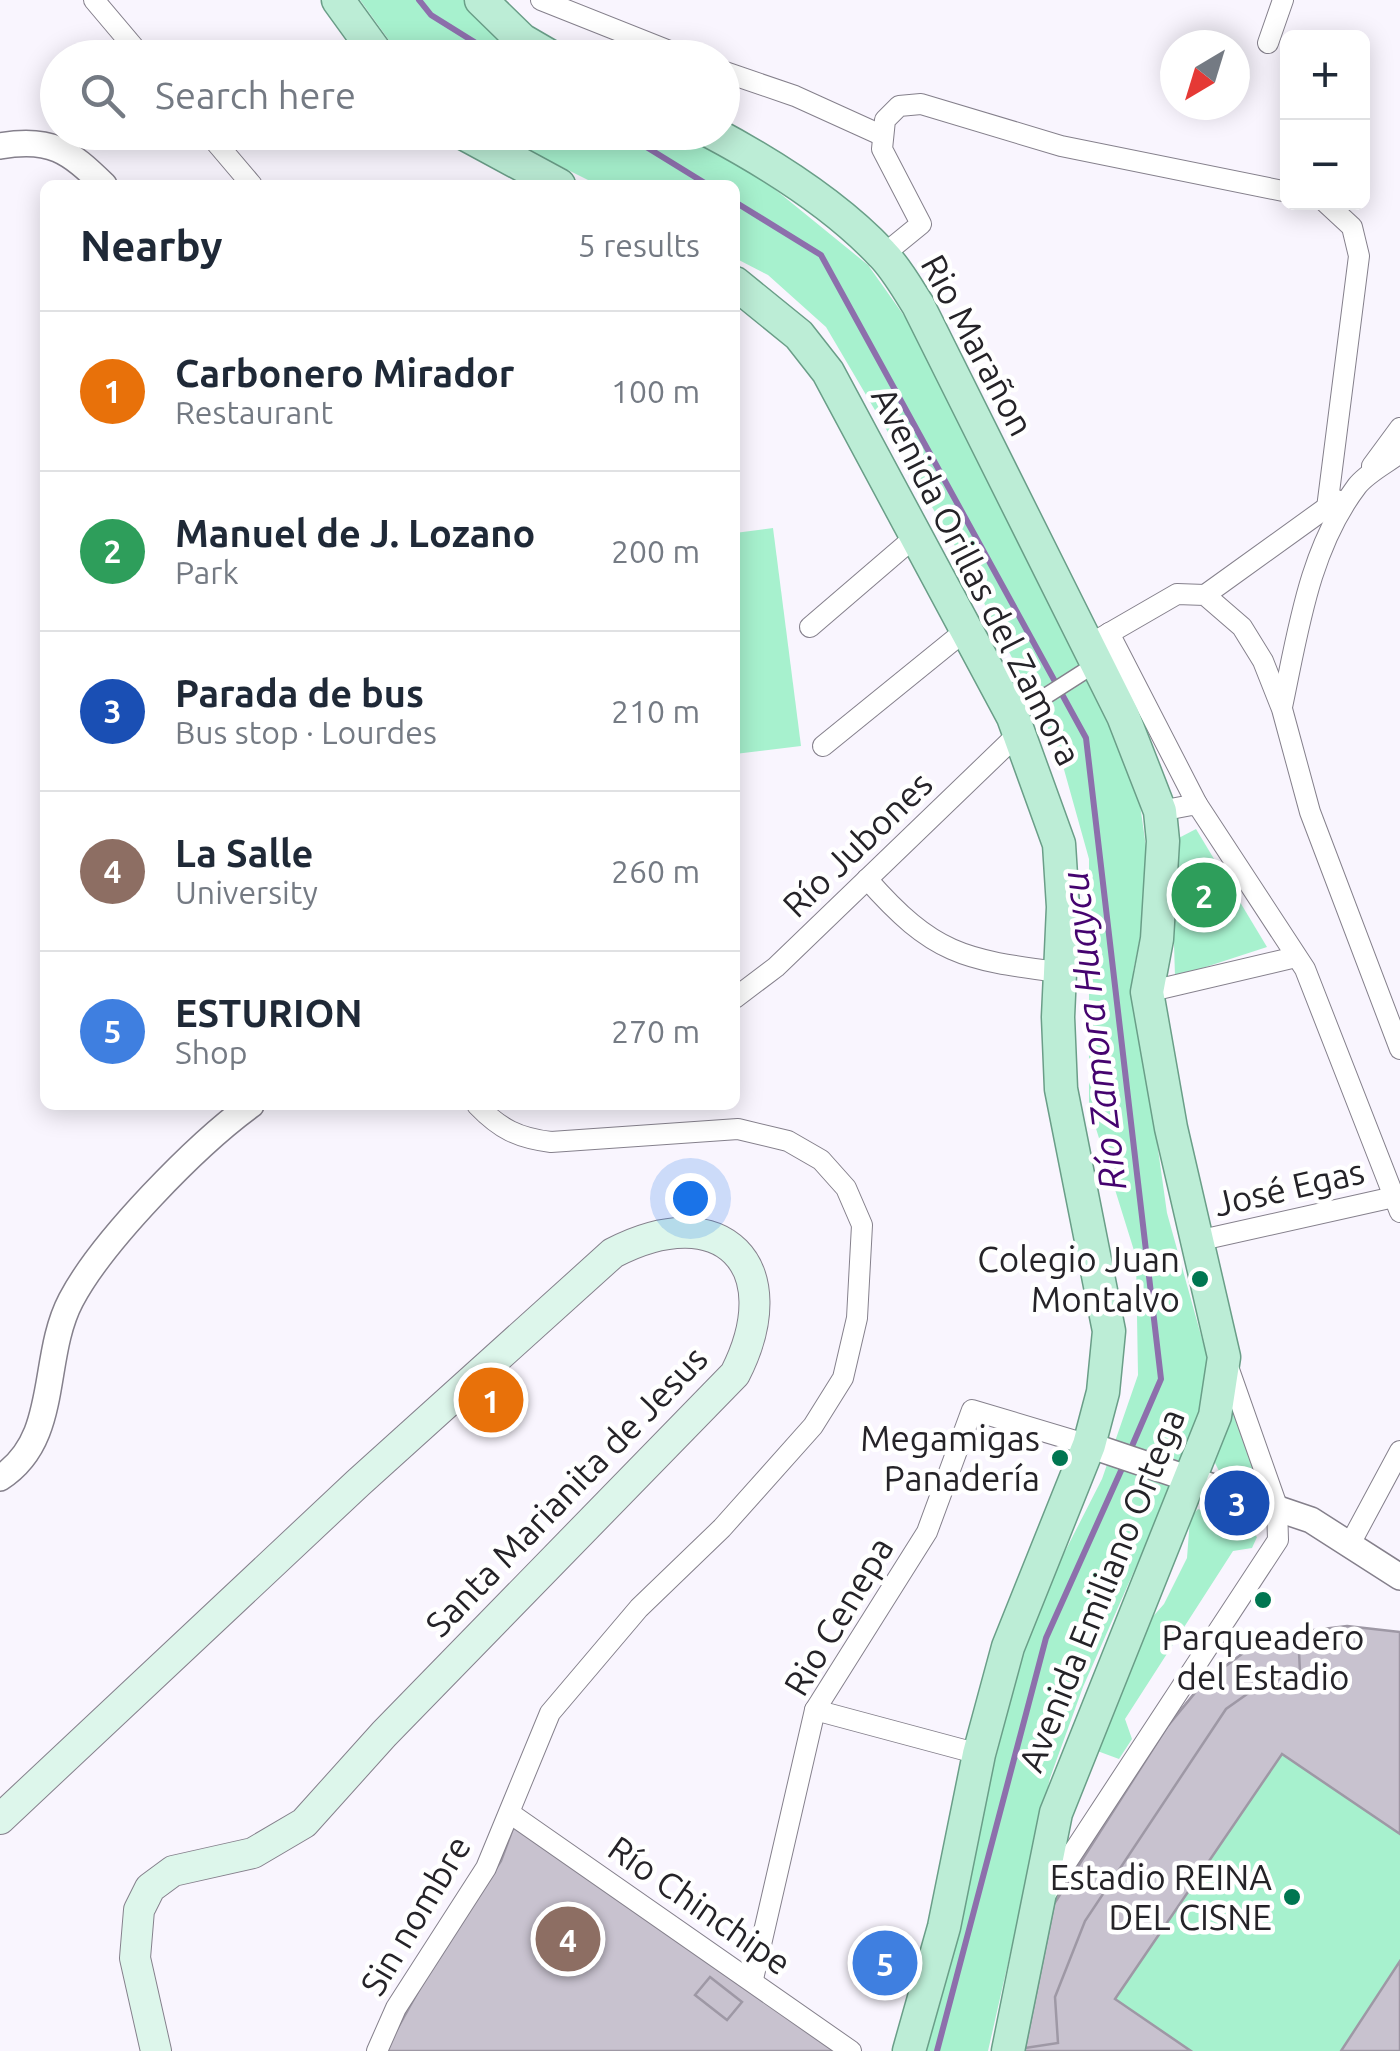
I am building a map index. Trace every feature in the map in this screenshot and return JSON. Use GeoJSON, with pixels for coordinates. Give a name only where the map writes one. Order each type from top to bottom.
{"type":"FeatureCollection","features":[{"type":"Feature","properties":{"kind":"main road"},"geometry":{"type":"LineString","coordinates":[[338,0],[367,40]]}},
{"type":"Feature","properties":{"kind":"main road"},"geometry":{"type":"LineString","coordinates":[[482,0],[522,40]]}},
{"type":"Feature","properties":{"kind":"main road","name":"Rio Marañon"},"geometry":{"type":"LineString","coordinates":[[740,148],[768,164],[884,254],[918,305],[1097,647]]}},
{"type":"Feature","properties":{"kind":"main road"},"geometry":{"type":"LineString","coordinates":[[491,150],[539,180]]}},
{"type":"Feature","properties":{"kind":"main road","name":"Avenida Orillas del Zamora"},"geometry":{"type":"LineString","coordinates":[[740,287],[799,335],[828,372],[1016,725],[1060,844],[1064,908],[1061,1088],[1109,1331],[1098,1448],[1008,1647],[979,1754],[944,1926],[910,2051]]}},
{"type":"Feature","properties":{"kind":"main road","name":"Avenida Emiliano Ortega"},"geometry":{"type":"LineString","coordinates":[[1008,2051],[1056,1812],[1180,1476],[1215,1416],[1224,1357],[1147,992],[1157,939],[1164,840],[1160,811],[1097,647]]}},
{"type":"Feature","properties":{"kind":"main road","name":"Santa Marianita de Jesus"},"geometry":{"type":"LineString","coordinates":[[0,1819],[358,1483],[613,1252],[666,1232],[694,1232],[720,1239],[743,1260],[754,1284],[757,1318],[735,1374],[384,1734],[304,1823],[253,1853],[174,1871],[150,1888],[139,1910],[135,1958],[156,2051]]}},
{"type":"Feature","properties":{"kind":"street"},"geometry":{"type":"LineString","coordinates":[[94,0],[128,40]]}},
{"type":"Feature","properties":{"kind":"street"},"geometry":{"type":"LineString","coordinates":[[541,0],[642,40]]}},
{"type":"Feature","properties":{"kind":"street"},"geometry":{"type":"LineString","coordinates":[[1268,44],[1283,0]]}},
{"type":"Feature","properties":{"kind":"street"},"geometry":{"type":"LineString","coordinates":[[740,77],[795,96],[881,135]]}},
{"type":"Feature","properties":{"kind":"street"},"geometry":{"type":"LineString","coordinates":[[884,254],[921,224],[882,149],[881,135],[890,112],[921,104],[1061,146],[1280,190]]}},
{"type":"Feature","properties":{"kind":"street"},"geometry":{"type":"LineString","coordinates":[[0,146],[26,142],[40,145]]}},
{"type":"Feature","properties":{"kind":"street"},"geometry":{"type":"LineString","coordinates":[[67,150],[99,180]]}},
{"type":"Feature","properties":{"kind":"street"},"geometry":{"type":"LineString","coordinates":[[222,150],[248,180]]}},
{"type":"Feature","properties":{"kind":"street"},"geometry":{"type":"LineString","coordinates":[[1328,508],[1359,256],[1352,227],[1334,210]]}},
{"type":"Feature","properties":{"kind":"street"},"geometry":{"type":"LineString","coordinates":[[1282,708],[1310,582],[1358,484],[1400,428]]}},
{"type":"Feature","properties":{"kind":"street"},"geometry":{"type":"LineString","coordinates":[[1016,725],[1097,647],[1176,594],[1205,595],[1400,453]]}},
{"type":"Feature","properties":{"kind":"street"},"geometry":{"type":"LineString","coordinates":[[810,626],[916,536]]}},
{"type":"Feature","properties":{"kind":"street"},"geometry":{"type":"LineString","coordinates":[[1205,595],[1254,643],[1282,708],[1310,812],[1400,1049]]}},
{"type":"Feature","properties":{"kind":"street"},"geometry":{"type":"LineString","coordinates":[[823,746],[966,630]]}},
{"type":"Feature","properties":{"kind":"street"},"geometry":{"type":"LineString","coordinates":[[1097,647],[1305,969],[1397,1204]]}},
{"type":"Feature","properties":{"kind":"street","name":"Río Jubones"},"geometry":{"type":"LineString","coordinates":[[740,994],[776,967],[867,880],[1016,725]]}},
{"type":"Feature","properties":{"kind":"street"},"geometry":{"type":"LineString","coordinates":[[1160,811],[1197,804]]}},
{"type":"Feature","properties":{"kind":"street"},"geometry":{"type":"LineString","coordinates":[[867,880],[921,934],[948,951],[993,964],[1060,972]]}},
{"type":"Feature","properties":{"kind":"street"},"geometry":{"type":"LineString","coordinates":[[1147,992],[1296,957]]}},
{"type":"Feature","properties":{"kind":"street"},"geometry":{"type":"LineString","coordinates":[[1386,1016],[1400,1035]]}},
{"type":"Feature","properties":{"kind":"street"},"geometry":{"type":"LineString","coordinates":[[0,1478],[31,1452],[47,1403],[54,1347],[71,1300],[135,1214],[243,1110]]}},
{"type":"Feature","properties":{"kind":"street","name":"Sin nombre"},"geometry":{"type":"LineString","coordinates":[[377,2051],[384,2029],[486,1868],[550,1712],[640,1608],[722,1528],[834,1398],[844,1378],[857,1318],[862,1225],[846,1188],[821,1160],[788,1141],[738,1129],[552,1142],[521,1138],[496,1125],[482,1110]]}},
{"type":"Feature","properties":{"kind":"street","name":"José Egas"},"geometry":{"type":"LineString","coordinates":[[1197,1241],[1397,1204]]}},
{"type":"Feature","properties":{"kind":"street"},"geometry":{"type":"LineString","coordinates":[[1224,1357],[1277,1506]]}},
{"type":"Feature","properties":{"kind":"street","name":"Rio Cenepa"},"geometry":{"type":"LineString","coordinates":[[753,1979],[815,1710],[927,1532],[972,1410],[1098,1448]]}},
{"type":"Feature","properties":{"kind":"street"},"geometry":{"type":"LineString","coordinates":[[1098,1448],[1277,1506],[1350,1544],[1400,1576]]}},
{"type":"Feature","properties":{"kind":"street"},"geometry":{"type":"LineString","coordinates":[[1350,1544],[1400,1451]]}},
{"type":"Feature","properties":{"kind":"street","name":"Avenida Emiliano Ortega"},"geometry":{"type":"LineString","coordinates":[[1038,1907],[1278,1540],[1277,1506]]}},
{"type":"Feature","properties":{"kind":"street"},"geometry":{"type":"LineString","coordinates":[[815,1710],[979,1754]]}},
{"type":"Feature","properties":{"kind":"street","name":"Río Chinchipe"},"geometry":{"type":"LineString","coordinates":[[510,1814],[753,1979],[851,2051]]}},
{"type":"Feature","properties":{"kind":"green space"},"geometry":{"type":"Polygon","coordinates":[[[360,0],[469,0],[515,40],[389,40],[360,0]]]}},
{"type":"Feature","properties":{"kind":"green space"},"geometry":{"type":"Polygon","coordinates":[[[528,150],[715,150],[744,164],[868,265],[956,389],[1138,790],[1151,883],[1133,972],[1167,1213],[1207,1357],[1197,1428],[1083,1687],[1050,1778],[988,2051],[923,2051],[1030,1620],[1102,1479],[1138,1375],[1136,1257],[1089,1106],[1089,859],[1058,748],[955,546],[826,327],[768,275],[740,261],[740,180],[588,180],[528,150]]]}},
{"type":"Feature","properties":{"kind":"green space"},"geometry":{"type":"Polygon","coordinates":[[[773,528],[801,746],[740,753],[740,532],[773,528]]]}},
{"type":"Feature","properties":{"kind":"green space"},"geometry":{"type":"Polygon","coordinates":[[[1196,829],[1267,947],[1175,977],[1171,842],[1196,829]]]}},
{"type":"Feature","properties":{"kind":"green space"},"geometry":{"type":"Polygon","coordinates":[[[1231,1414],[1239,1415],[1257,1480],[1219,1471],[1213,1459],[1231,1414]]]}},
{"type":"Feature","properties":{"kind":"green space"},"geometry":{"type":"Polygon","coordinates":[[[1198,1509],[1247,1527],[1257,1537],[1252,1548],[1233,1551],[1125,1719],[1132,1739],[1119,1759],[1092,1749],[1141,1630],[1164,1604],[1187,1558],[1190,1518],[1198,1509]]]}},
{"type":"Feature","properties":{"kind":"green space","name":"Estadio REINA DEL CISNE"},"geometry":{"type":"Polygon","coordinates":[[[1282,1754],[1400,1834],[1400,1961],[1341,2051],[1191,2051],[1115,1999],[1282,1754]]]}},
{"type":"Feature","properties":{"kind":"building"},"geometry":{"type":"Polygon","coordinates":[[[1347,1626],[1400,1632],[1400,1834],[1282,1754],[1115,1999],[1191,2051],[1025,2051],[1021,2025],[1054,1904],[1167,1727],[1204,1682],[1246,1651],[1298,1632],[1347,1626]]]}},
{"type":"Feature","properties":{"kind":"building"},"geometry":{"type":"Polygon","coordinates":[[[1298,1632],[1300,1672],[1257,1687],[1226,1709],[1085,1921],[1055,1997],[1058,2043],[1025,2048],[1054,1904],[1167,1727],[1204,1682],[1246,1651],[1298,1632]]]}},
{"type":"Feature","properties":{"kind":"building"},"geometry":{"type":"Polygon","coordinates":[[[515,1823],[850,2051],[385,2051],[439,1954],[501,1861],[515,1823]]]}},
{"type":"Feature","properties":{"kind":"building"},"geometry":{"type":"Polygon","coordinates":[[[1400,1961],[1400,2051],[1341,2051],[1400,1961]]]}},
{"type":"Feature","properties":{"kind":"building"},"geometry":{"type":"Polygon","coordinates":[[[710,1977],[742,2002],[727,2020],[695,1995],[710,1977]]]}},
{"type":"Feature","properties":{"kind":"waterway","name":"Río Zamora Huaycu"},"geometry":{"type":"LineString","coordinates":[[419,0],[431,15],[471,40]]}},
{"type":"Feature","properties":{"kind":"waterway","name":"Río Zamora Huaycu"},"geometry":{"type":"LineString","coordinates":[[651,150],[700,180]]}},
{"type":"Feature","properties":{"kind":"waterway","name":"Río Zamora Huaycu"},"geometry":{"type":"LineString","coordinates":[[740,205],[821,255],[1086,738],[1161,1379],[1129,1453]]}},
{"type":"Feature","properties":{"kind":"waterway","name":"Río Zamora Huaycu"},"geometry":{"type":"LineString","coordinates":[[937,2051],[1046,1638],[1124,1464]]}},
{"type":"Feature","properties":{"kind":"place","name":"Manuel de J. Lozano"},"geometry":{"type":"Point","coordinates":[1204,895]}},
{"type":"Feature","properties":{"kind":"place","name":"Colegio Juan Montalvo"},"geometry":{"type":"Point","coordinates":[1200,1279]}},
{"type":"Feature","properties":{"kind":"place","name":"Carbonero Mirador"},"geometry":{"type":"Point","coordinates":[491,1400]}},
{"type":"Feature","properties":{"kind":"place","name":"Megamigas Panadería"},"geometry":{"type":"Point","coordinates":[1060,1458]}},
{"type":"Feature","properties":{"kind":"place","name":"Parada de bus"},"geometry":{"type":"Point","coordinates":[1237,1503]}},
{"type":"Feature","properties":{"kind":"place","name":"Parqueadero del Estadio"},"geometry":{"type":"Point","coordinates":[1263,1600]}},
{"type":"Feature","properties":{"kind":"place","name":"Estadio REINA DEL CISNE"},"geometry":{"type":"Point","coordinates":[1292,1897]}},
{"type":"Feature","properties":{"kind":"place","name":"La Salle"},"geometry":{"type":"Point","coordinates":[568,1939]}},
{"type":"Feature","properties":{"kind":"place","name":"ESTURION"},"geometry":{"type":"Point","coordinates":[885,1963]}}]}
